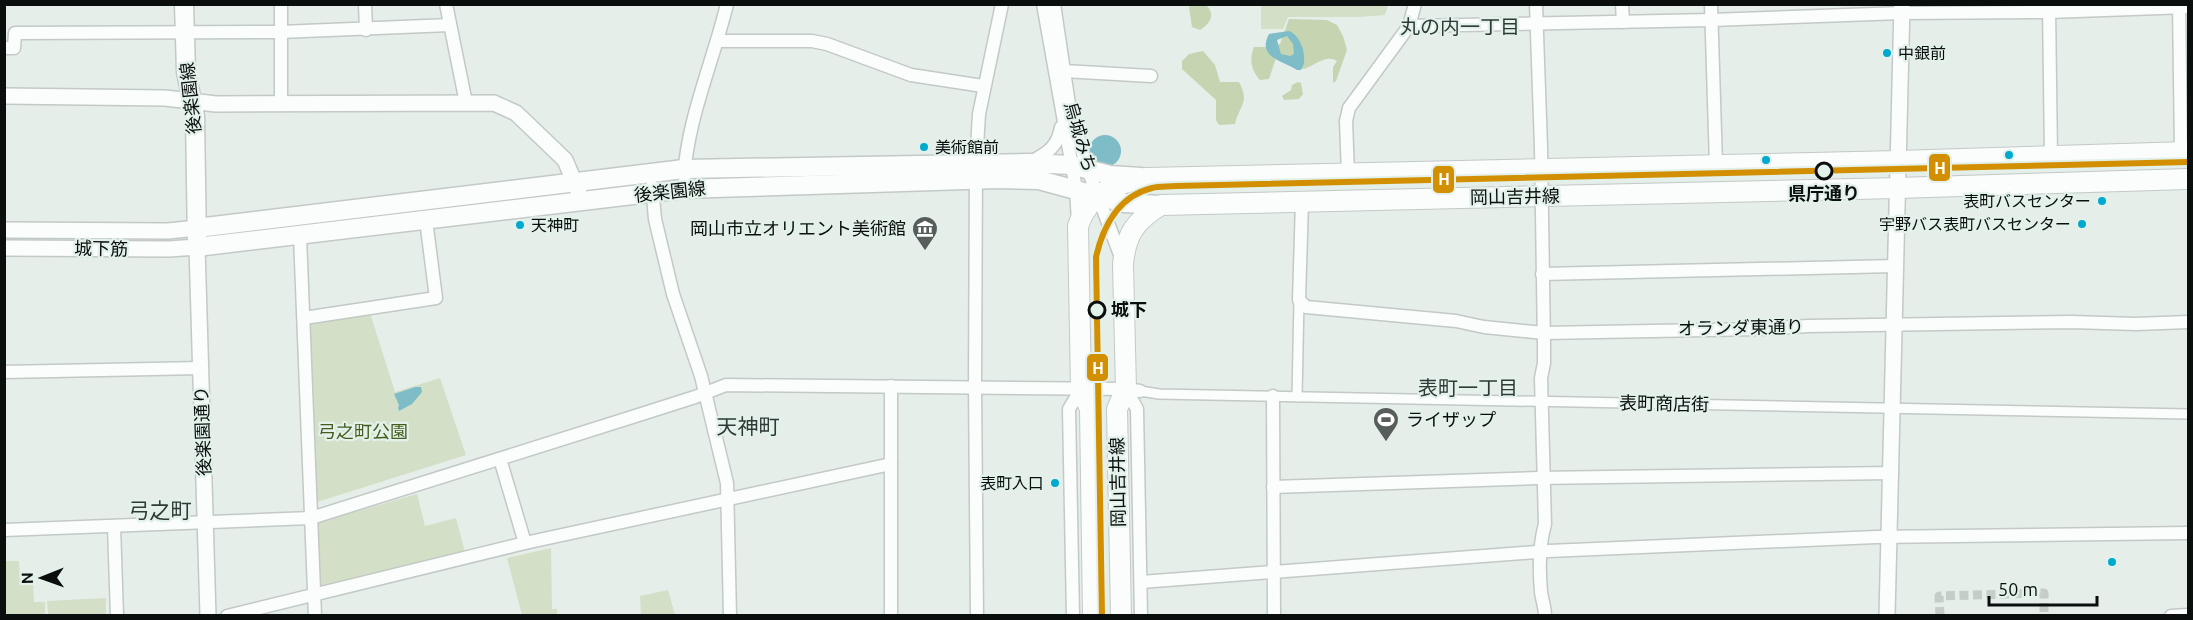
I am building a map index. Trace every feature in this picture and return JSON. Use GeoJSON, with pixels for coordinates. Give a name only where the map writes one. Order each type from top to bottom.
{"type":"FeatureCollection","features":[{"type":"Feature","properties":{"kind":"main road","name":"後楽園線"},"geometry":{"type":"LineString","coordinates":[[184,4],[186,72],[195,116],[197,247],[683,189],[976,172],[1028,163],[1146,178]]}},
{"type":"Feature","properties":{"kind":"main road","name":"岡山吉井線"},"geometry":{"type":"LineString","coordinates":[[1093,615],[1090,409],[1081,389],[1078,226],[1088,204],[1124,182],[1146,178],[1898,161],[2185,152]]}},
{"type":"Feature","properties":{"kind":"main road","name":"後楽園線"},"geometry":{"type":"LineString","coordinates":[[197,228],[684,169],[976,172],[1039,180],[1124,203],[1161,205]]}},
{"type":"Feature","properties":{"kind":"main road","name":"岡山吉井線"},"geometry":{"type":"LineString","coordinates":[[1120,615],[1117,409],[1133,390],[1124,264],[1125,246],[1139,221],[1161,205],[1897,189],[2188,179]]}},
{"type":"Feature","properties":{"kind":"street"},"geometry":{"type":"LineString","coordinates":[[281,4],[281,104]]}},
{"type":"Feature","properties":{"kind":"street"},"geometry":{"type":"LineString","coordinates":[[365,4],[366,30]]}},
{"type":"Feature","properties":{"kind":"street"},"geometry":{"type":"LineString","coordinates":[[446,4],[466,103]]}},
{"type":"Feature","properties":{"kind":"street"},"geometry":{"type":"LineString","coordinates":[[683,189],[689,136],[727,4]]}},
{"type":"Feature","properties":{"kind":"street"},"geometry":{"type":"LineString","coordinates":[[977,615],[976,172],[983,86],[1002,4]]}},
{"type":"Feature","properties":{"kind":"street","name":"烏城みち"},"geometry":{"type":"LineString","coordinates":[[1042,4],[1062,119],[1079,168],[1098,196],[1124,264]]}},
{"type":"Feature","properties":{"kind":"street","name":"烏城みち"},"geometry":{"type":"LineString","coordinates":[[1054,4],[1070,111],[1080,146],[1076,189],[1078,226]]}},
{"type":"Feature","properties":{"kind":"street"},"geometry":{"type":"LineString","coordinates":[[1348,174],[1346,121],[1349,108],[1409,26],[1416,4]]}},
{"type":"Feature","properties":{"kind":"street"},"geometry":{"type":"LineString","coordinates":[[1536,4],[1544,333],[1544,363],[1540,378],[1545,524],[1540,539],[1541,593],[1545,604],[1545,615]]}},
{"type":"Feature","properties":{"kind":"street"},"geometry":{"type":"LineString","coordinates":[[1622,4],[1623,22]]}},
{"type":"Feature","properties":{"kind":"street"},"geometry":{"type":"LineString","coordinates":[[1711,4],[1716,165]]}},
{"type":"Feature","properties":{"kind":"street"},"geometry":{"type":"LineString","coordinates":[[1409,26],[1711,20],[1797,11],[2182,7],[2185,152]]}},
{"type":"Feature","properties":{"kind":"street"},"geometry":{"type":"LineString","coordinates":[[2049,8],[2051,156]]}},
{"type":"Feature","properties":{"kind":"street"},"geometry":{"type":"LineString","coordinates":[[1887,615],[1902,9]]}},
{"type":"Feature","properties":{"kind":"street"},"geometry":{"type":"LineString","coordinates":[[4,48],[14,48],[15,33],[280,32],[450,25]]}},
{"type":"Feature","properties":{"kind":"street"},"geometry":{"type":"LineString","coordinates":[[718,41],[812,41],[827,44],[911,75],[936,81],[983,86]]}},
{"type":"Feature","properties":{"kind":"street"},"geometry":{"type":"LineString","coordinates":[[1064,71],[1151,76]]}},
{"type":"Feature","properties":{"kind":"street"},"geometry":{"type":"LineString","coordinates":[[4,96],[165,98],[216,104],[494,103],[516,113],[564,160],[583,201]]}},
{"type":"Feature","properties":{"kind":"street"},"geometry":{"type":"LineString","coordinates":[[1028,163],[1052,150],[1060,135],[1062,119]]}},
{"type":"Feature","properties":{"kind":"street"},"geometry":{"type":"LineString","coordinates":[[1039,180],[1062,171],[1079,168],[1080,146]]}},
{"type":"Feature","properties":{"kind":"street"},"geometry":{"type":"LineString","coordinates":[[650,173],[655,219],[673,294],[705,392],[727,483],[730,615]]}},
{"type":"Feature","properties":{"kind":"street"},"geometry":{"type":"LineString","coordinates":[[1298,397],[1304,304],[1302,202]]}},
{"type":"Feature","properties":{"kind":"street"},"geometry":{"type":"LineString","coordinates":[[304,318],[436,298],[426,220]]}},
{"type":"Feature","properties":{"kind":"street","name":"城下筋"},"geometry":{"type":"LineString","coordinates":[[4,230],[168,231],[197,228]]}},
{"type":"Feature","properties":{"kind":"street"},"geometry":{"type":"LineString","coordinates":[[300,236],[315,615]]}},
{"type":"Feature","properties":{"kind":"street","name":"城下筋"},"geometry":{"type":"LineString","coordinates":[[4,248],[169,249],[197,247]]}},
{"type":"Feature","properties":{"kind":"street","name":"後楽園通り"},"geometry":{"type":"LineString","coordinates":[[197,247],[208,615]]}},
{"type":"Feature","properties":{"kind":"street"},"geometry":{"type":"LineString","coordinates":[[1542,274],[1895,266]]}},
{"type":"Feature","properties":{"kind":"street","name":"オランダ東通り"},"geometry":{"type":"LineString","coordinates":[[1304,304],[1544,333],[2072,322],[2098,324],[2188,322]]}},
{"type":"Feature","properties":{"kind":"street"},"geometry":{"type":"LineString","coordinates":[[4,372],[201,368]]}},
{"type":"Feature","properties":{"kind":"street"},"geometry":{"type":"LineString","coordinates":[[4,530],[311,518],[695,397],[726,385],[1133,390],[1137,409],[1141,615]]}},
{"type":"Feature","properties":{"kind":"street"},"geometry":{"type":"LineString","coordinates":[[891,386],[891,615]]}},
{"type":"Feature","properties":{"kind":"street"},"geometry":{"type":"LineString","coordinates":[[1073,615],[1069,409],[1081,389]]}},
{"type":"Feature","properties":{"kind":"street","name":"表町商店街"},"geometry":{"type":"LineString","coordinates":[[1133,390],[1159,394],[2188,414]]}},
{"type":"Feature","properties":{"kind":"street"},"geometry":{"type":"LineString","coordinates":[[1273,396],[1274,615]]}},
{"type":"Feature","properties":{"kind":"street"},"geometry":{"type":"LineString","coordinates":[[500,459],[525,543]]}},
{"type":"Feature","properties":{"kind":"street"},"geometry":{"type":"LineString","coordinates":[[227,615],[525,543],[891,464]]}},
{"type":"Feature","properties":{"kind":"street"},"geometry":{"type":"LineString","coordinates":[[1273,488],[1544,478],[1892,473]]}},
{"type":"Feature","properties":{"kind":"street"},"geometry":{"type":"LineString","coordinates":[[114,526],[117,615]]}},
{"type":"Feature","properties":{"kind":"street"},"geometry":{"type":"LineString","coordinates":[[1141,582],[1541,552],[1890,536],[2188,533]]}},
{"type":"Feature","properties":{"kind":"street"},"geometry":{"type":"LineString","coordinates":[[2171,615],[2188,615]]}},
{"type":"Feature","properties":{"kind":"green space"},"geometry":{"type":"Polygon","coordinates":[[[1192,4],[1206,5],[1211,12],[1209,22],[1200,30],[1192,27],[1189,7],[1192,4]]]}},
{"type":"Feature","properties":{"kind":"green space"},"geometry":{"type":"Polygon","coordinates":[[[1261,4],[1388,5],[1385,15],[1288,17],[1283,29],[1261,29],[1261,4]]]}},
{"type":"Feature","properties":{"kind":"green space"},"geometry":{"type":"Polygon","coordinates":[[[1289,19],[1327,20],[1337,25],[1347,50],[1336,81],[1333,83],[1333,67],[1337,61],[1333,59],[1320,61],[1304,69],[1276,58],[1269,79],[1260,80],[1251,60],[1254,47],[1273,47],[1280,44],[1289,19]]]}},
{"type":"Feature","properties":{"kind":"green space"},"geometry":{"type":"Polygon","coordinates":[[[1203,51],[1215,65],[1220,82],[1239,82],[1244,99],[1235,124],[1219,125],[1216,120],[1216,100],[1182,69],[1182,61],[1189,54],[1203,51]]]}},
{"type":"Feature","properties":{"kind":"green space"},"geometry":{"type":"Polygon","coordinates":[[[1298,82],[1301,83],[1303,94],[1299,99],[1284,100],[1282,96],[1298,82]]]}},
{"type":"Feature","properties":{"kind":"green space","name":"弓之町公園"},"geometry":{"type":"Polygon","coordinates":[[[370,313],[395,392],[440,378],[466,455],[314,503],[308,325],[316,319],[370,313]]]}},
{"type":"Feature","properties":{"kind":"green space"},"geometry":{"type":"Polygon","coordinates":[[[417,494],[425,526],[456,518],[465,552],[323,588],[319,585],[317,526],[320,522],[417,494]]]}},
{"type":"Feature","properties":{"kind":"green space"},"geometry":{"type":"Polygon","coordinates":[[[551,548],[552,609],[557,609],[557,615],[522,615],[507,558],[551,548]]]}},
{"type":"Feature","properties":{"kind":"green space"},"geometry":{"type":"Polygon","coordinates":[[[5,561],[19,561],[20,582],[33,582],[34,602],[45,602],[45,615],[5,615],[5,561]]]}},
{"type":"Feature","properties":{"kind":"green space"},"geometry":{"type":"Polygon","coordinates":[[[668,590],[675,615],[641,615],[640,596],[668,590]]]}},
{"type":"Feature","properties":{"kind":"green space"},"geometry":{"type":"Polygon","coordinates":[[[106,598],[106,615],[48,615],[47,601],[106,598]]]}},
{"type":"Feature","properties":{"kind":"water"},"geometry":{"type":"Polygon","coordinates":[[[1289,31],[1297,37],[1304,54],[1301,70],[1269,54],[1266,42],[1269,34],[1289,31]],[[1287,36],[1277,40],[1281,54],[1290,56],[1294,54],[1293,44],[1287,36]]]}},
{"type":"Feature","properties":{"kind":"water"},"geometry":{"type":"Polygon","coordinates":[[[1105,135],[1116,140],[1121,151],[1116,162],[1105,167],[1094,162],[1089,151],[1094,140],[1105,135]]]}},
{"type":"Feature","properties":{"kind":"water"},"geometry":{"type":"Polygon","coordinates":[[[421,387],[422,392],[412,404],[399,411],[394,394],[421,387]]]}},
{"type":"Feature","properties":{"kind":"tunnel"},"geometry":{"type":"LineString","coordinates":[[1940,616],[1939,596],[2044,593],[2044,616]]}},
{"type":"Feature","properties":{"kind":"transit line","name":"H"},"geometry":{"type":"LineString","coordinates":[[1102,616],[1096,257],[1103,234],[1114,214],[1130,198],[1140,192],[1155,187],[1176,186],[2188,162]]}},
{"type":"Feature","properties":{"kind":"place","name":"中銀前"},"geometry":{"type":"Point","coordinates":[1887,53]}},
{"type":"Feature","properties":{"kind":"place","name":"美術館前"},"geometry":{"type":"Point","coordinates":[924,147]}},
{"type":"Feature","properties":{"kind":"place","name":"県庁通り"},"geometry":{"type":"Point","coordinates":[1824,171]}},
{"type":"Feature","properties":{"kind":"place","name":"表町バスセンター"},"geometry":{"type":"Point","coordinates":[2102,201]}},
{"type":"Feature","properties":{"kind":"place","name":"宇野バス表町バスセンター"},"geometry":{"type":"Point","coordinates":[2082,224]}},
{"type":"Feature","properties":{"kind":"place","name":"天神町"},"geometry":{"type":"Point","coordinates":[520,225]}},
{"type":"Feature","properties":{"kind":"place","name":"岡山市立オリエント美術館"},"geometry":{"type":"Point","coordinates":[925,252]}},
{"type":"Feature","properties":{"kind":"place","name":"城下"},"geometry":{"type":"Point","coordinates":[1097,310]}},
{"type":"Feature","properties":{"kind":"place","name":"ライザップ"},"geometry":{"type":"Point","coordinates":[1386,443]}},
{"type":"Feature","properties":{"kind":"place","name":"表町入口"},"geometry":{"type":"Point","coordinates":[1055,483]}},
{"type":"Feature","properties":{"kind":"district","name":"丸の内一丁目"},"geometry":{"type":"Point","coordinates":[1460,27]}},
{"type":"Feature","properties":{"kind":"district","name":"表町一丁目"},"geometry":{"type":"Point","coordinates":[1468,388]}},
{"type":"Feature","properties":{"kind":"district","name":"天神町"},"geometry":{"type":"Point","coordinates":[748,427]}},
{"type":"Feature","properties":{"kind":"district","name":"弓之町"},"geometry":{"type":"Point","coordinates":[160,511]}}]}
